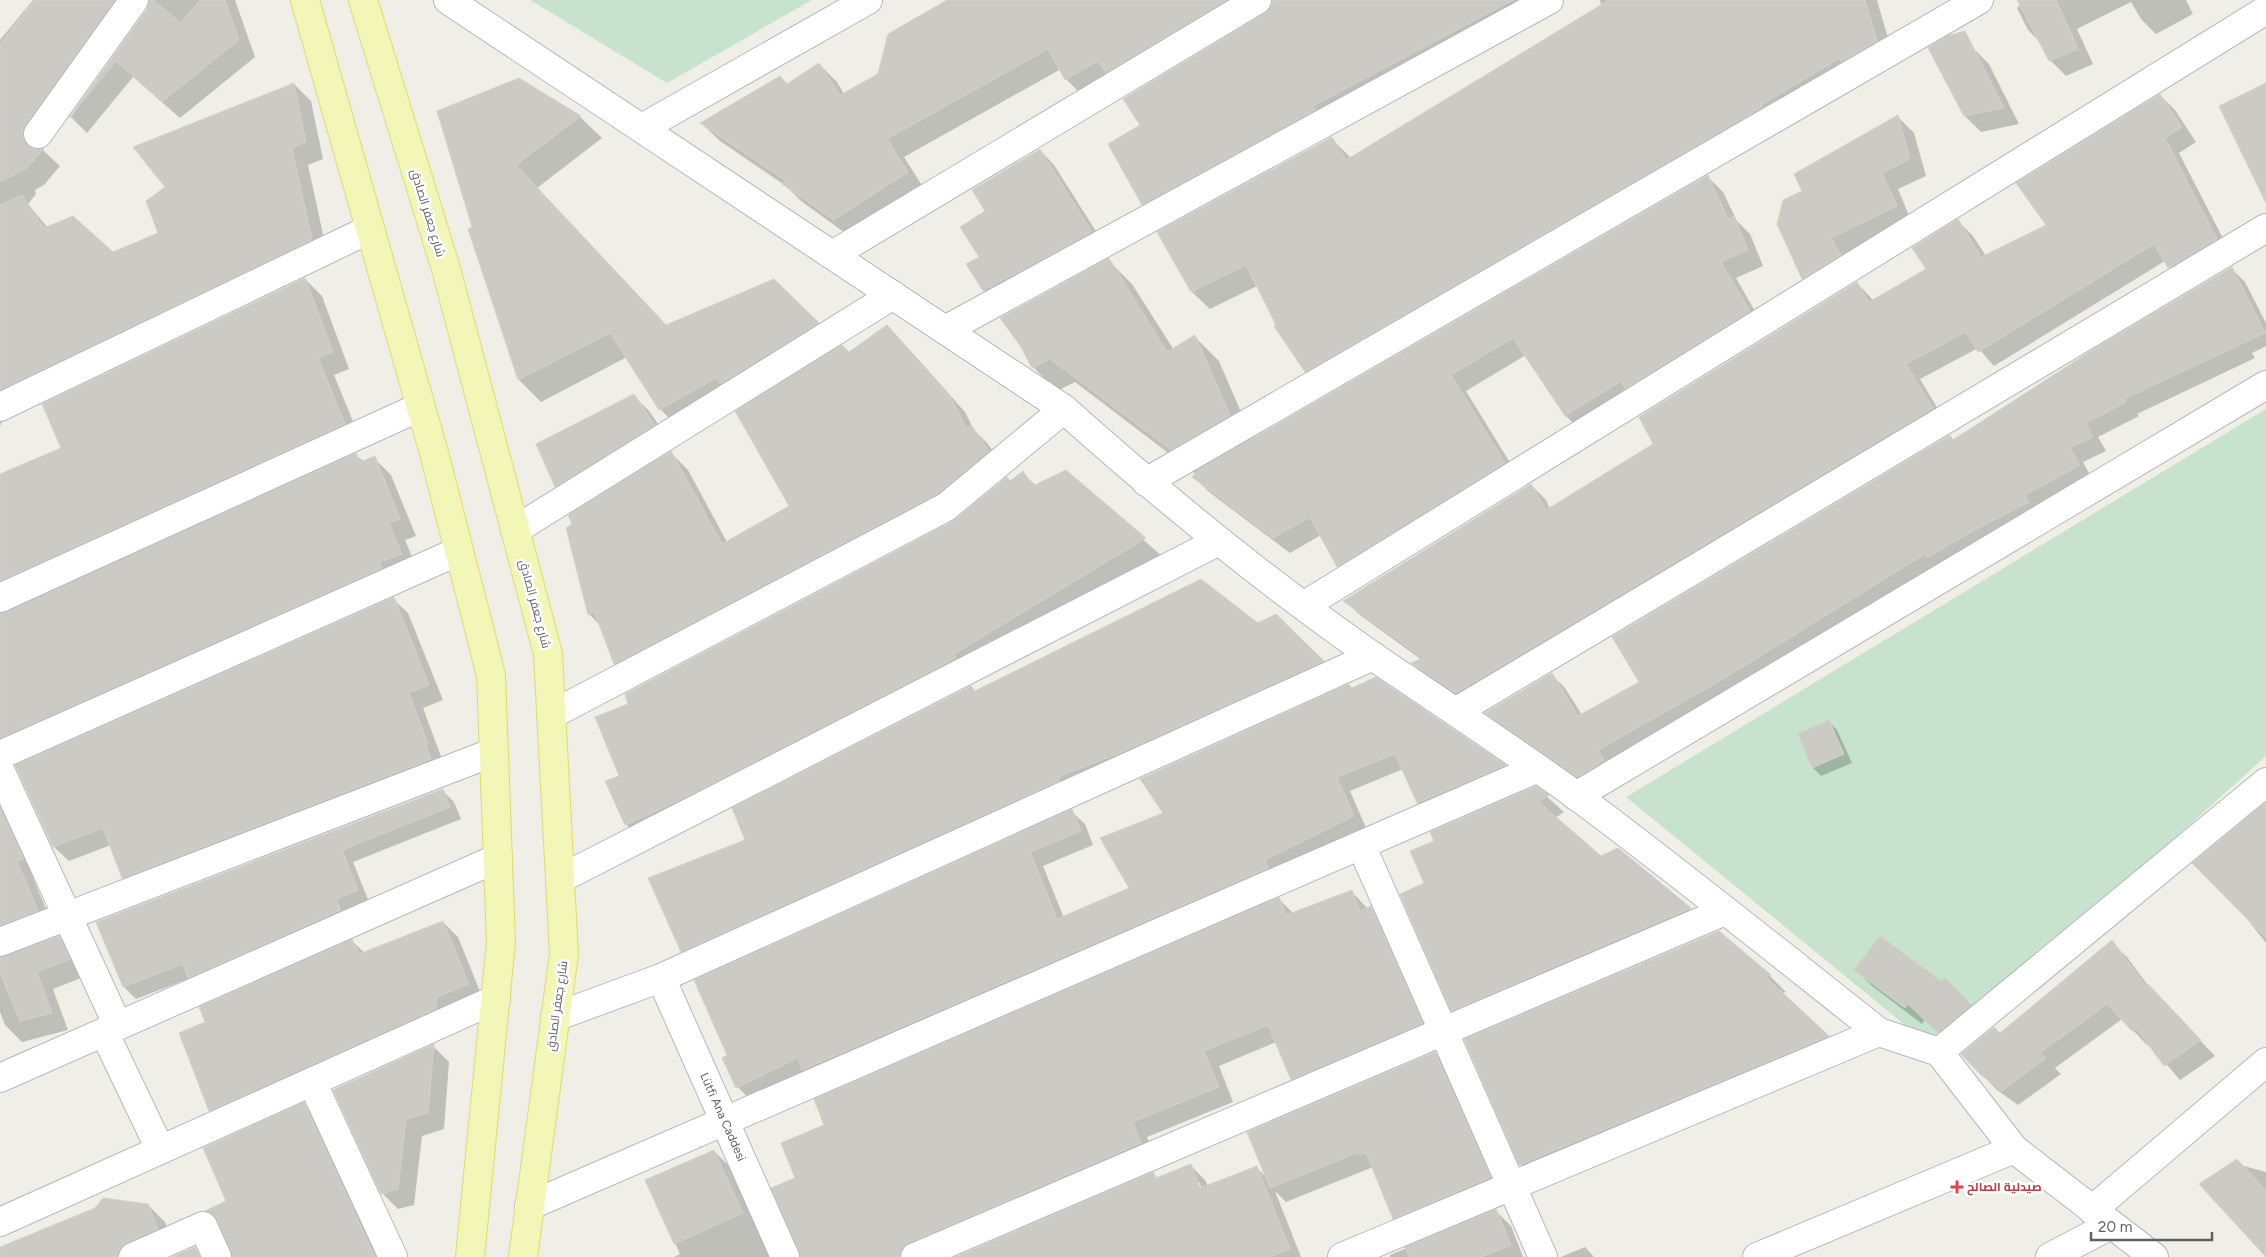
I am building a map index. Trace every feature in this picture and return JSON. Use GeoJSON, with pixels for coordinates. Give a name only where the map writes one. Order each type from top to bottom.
{"type":"FeatureCollection","features":[{"type":"Feature","properties":{"kind":"main road"},"geometry":{"type":"LineString","coordinates":[[305,0],[420,407],[491,675],[501,942],[470,1257]]}},
{"type":"Feature","properties":{"kind":"main road","name":"شارع جعفر الصادق"},"geometry":{"type":"LineString","coordinates":[[363,0],[446,270],[548,654],[564,954],[523,1257]]}},
{"type":"Feature","properties":{"kind":"street"},"geometry":{"type":"LineString","coordinates":[[38,134],[134,0]]}},
{"type":"Feature","properties":{"kind":"street"},"geometry":{"type":"LineString","coordinates":[[448,0],[1064,409],[1146,482],[1219,541],[1373,656],[1457,711],[1576,796],[1879,1032],[1939,1052],[2014,1149],[2154,1257]]}},
{"type":"Feature","properties":{"kind":"street"},"geometry":{"type":"LineString","coordinates":[[642,128],[868,0]]}},
{"type":"Feature","properties":{"kind":"street"},"geometry":{"type":"LineString","coordinates":[[832,255],[1257,0]]}},
{"type":"Feature","properties":{"kind":"street"},"geometry":{"type":"LineString","coordinates":[[945,330],[1550,0]]}},
{"type":"Feature","properties":{"kind":"street"},"geometry":{"type":"LineString","coordinates":[[1146,482],[1979,0]]}},
{"type":"Feature","properties":{"kind":"street"},"geometry":{"type":"LineString","coordinates":[[1305,605],[2266,10]]}},
{"type":"Feature","properties":{"kind":"street"},"geometry":{"type":"LineString","coordinates":[[0,407],[370,228]]}},
{"type":"Feature","properties":{"kind":"street"},"geometry":{"type":"LineString","coordinates":[[1457,711],[2266,228]]}},
{"type":"Feature","properties":{"kind":"street"},"geometry":{"type":"LineString","coordinates":[[515,530],[893,295]]}},
{"type":"Feature","properties":{"kind":"street"},"geometry":{"type":"LineString","coordinates":[[1576,796],[2266,385]]}},
{"type":"Feature","properties":{"kind":"street"},"geometry":{"type":"LineString","coordinates":[[0,598],[420,407]]}},
{"type":"Feature","properties":{"kind":"street"},"geometry":{"type":"LineString","coordinates":[[551,715],[946,507],[1064,409]]}},
{"type":"Feature","properties":{"kind":"street"},"geometry":{"type":"LineString","coordinates":[[560,879],[1219,541]]}},
{"type":"Feature","properties":{"kind":"street"},"geometry":{"type":"LineString","coordinates":[[0,755],[459,551]]}},
{"type":"Feature","properties":{"kind":"street"},"geometry":{"type":"LineString","coordinates":[[555,1017],[661,978],[1373,656]]}},
{"type":"Feature","properties":{"kind":"street"},"geometry":{"type":"LineString","coordinates":[[0,942],[494,752]]}},
{"type":"Feature","properties":{"kind":"street"},"geometry":{"type":"LineString","coordinates":[[530,1206],[1536,769]]}},
{"type":"Feature","properties":{"kind":"street"},"geometry":{"type":"LineString","coordinates":[[0,770],[66,916],[160,1150]]}},
{"type":"Feature","properties":{"kind":"street"},"geometry":{"type":"LineString","coordinates":[[1939,1052],[2266,782]]}},
{"type":"Feature","properties":{"kind":"street"},"geometry":{"type":"LineString","coordinates":[[1361,845],[1445,1031],[1543,1257]]}},
{"type":"Feature","properties":{"kind":"street"},"geometry":{"type":"LineString","coordinates":[[0,1078],[498,858]]}},
{"type":"Feature","properties":{"kind":"street"},"geometry":{"type":"LineString","coordinates":[[915,1257],[1725,911]]}},
{"type":"Feature","properties":{"kind":"street","name":"Lütfi Ana Caddesi"},"geometry":{"type":"LineString","coordinates":[[661,978],[785,1257]]}},
{"type":"Feature","properties":{"kind":"street"},"geometry":{"type":"LineString","coordinates":[[0,1222],[496,999]]}},
{"type":"Feature","properties":{"kind":"street"},"geometry":{"type":"LineString","coordinates":[[1342,1257],[1879,1032]]}},
{"type":"Feature","properties":{"kind":"street"},"geometry":{"type":"LineString","coordinates":[[2050,1257],[2101,1217],[2266,1062]]}},
{"type":"Feature","properties":{"kind":"street"},"geometry":{"type":"LineString","coordinates":[[312,1082],[394,1257]]}},
{"type":"Feature","properties":{"kind":"street"},"geometry":{"type":"LineString","coordinates":[[1757,1257],[2014,1149]]}},
{"type":"Feature","properties":{"kind":"street"},"geometry":{"type":"LineString","coordinates":[[134,1257],[203,1226],[216,1257]]}},
{"type":"Feature","properties":{"kind":"green space"},"geometry":{"type":"Polygon","coordinates":[[[530,0],[812,0],[667,83],[530,0]]]}},
{"type":"Feature","properties":{"kind":"green space"},"geometry":{"type":"Polygon","coordinates":[[[2266,409],[2266,756],[1938,1052],[1626,797],[2266,409]]]}},
{"type":"Feature","properties":{"kind":"building"},"geometry":{"type":"Polygon","coordinates":[[[34,0],[115,0],[25,125],[22,133],[24,141],[29,147],[36,149],[44,148],[27,168],[0,182],[0,44],[34,0]]]}},
{"type":"Feature","properties":{"kind":"building"},"geometry":{"type":"Polygon","coordinates":[[[149,0],[153,0],[181,23],[200,0],[225,0],[239,40],[162,102],[116,61],[69,118],[147,9],[149,0]]]}},
{"type":"Feature","properties":{"kind":"building"},"geometry":{"type":"Polygon","coordinates":[[[947,0],[1227,0],[1106,73],[1098,61],[1065,80],[1048,49],[887,139],[908,172],[834,220],[782,184],[786,181],[700,123],[780,76],[787,84],[819,63],[840,95],[878,74],[888,34],[947,0]]]}},
{"type":"Feature","properties":{"kind":"building"},"geometry":{"type":"Polygon","coordinates":[[[1273,0],[1513,0],[1313,106],[1316,110],[1142,205],[1108,144],[1140,125],[1123,99],[1265,13],[1270,8],[1273,0]]]}},
{"type":"Feature","properties":{"kind":"building"},"geometry":{"type":"Polygon","coordinates":[[[1609,0],[1865,0],[1877,41],[1841,62],[1840,58],[1761,105],[1763,107],[1305,372],[1274,326],[1276,325],[1246,265],[1191,292],[1157,232],[1332,137],[1346,160],[1609,0]]]}},
{"type":"Feature","properties":{"kind":"building"},"geometry":{"type":"Polygon","coordinates":[[[2017,0],[2056,0],[2078,49],[2049,61],[2017,0]]]}},
{"type":"Feature","properties":{"kind":"building"},"geometry":{"type":"Polygon","coordinates":[[[1965,31],[2004,108],[1964,116],[1928,48],[1947,36],[1965,31]]]}},
{"type":"Feature","properties":{"kind":"building"},"geometry":{"type":"Polygon","coordinates":[[[519,78],[581,116],[516,165],[666,325],[774,279],[819,323],[720,384],[716,378],[659,410],[610,333],[518,380],[468,229],[472,227],[437,111],[519,78]]]}},
{"type":"Feature","properties":{"kind":"building"},"geometry":{"type":"Polygon","coordinates":[[[294,83],[306,142],[292,148],[312,240],[0,390],[0,205],[22,195],[44,228],[73,216],[113,252],[158,233],[146,201],[165,187],[133,147],[294,83]]]}},
{"type":"Feature","properties":{"kind":"building"},"geometry":{"type":"Polygon","coordinates":[[[2266,83],[2266,203],[2219,106],[2266,83]]]}},
{"type":"Feature","properties":{"kind":"building"},"geometry":{"type":"Polygon","coordinates":[[[2160,94],[2182,127],[2165,138],[2217,239],[2168,268],[2154,244],[1978,352],[1966,332],[1906,364],[1933,408],[1456,693],[1411,663],[1423,658],[1343,601],[1531,484],[1546,510],[1653,444],[1639,417],[1857,282],[1869,302],[1926,269],[1912,248],[1958,219],[1981,257],[2046,225],[2016,183],[2160,94]]]}},
{"type":"Feature","properties":{"kind":"building"},"geometry":{"type":"Polygon","coordinates":[[[1898,115],[1910,159],[1882,173],[1897,206],[1831,238],[1841,255],[1802,279],[1777,224],[1783,200],[1802,191],[1794,174],[1898,115]]]}},
{"type":"Feature","properties":{"kind":"building"},"geometry":{"type":"Polygon","coordinates":[[[1040,149],[1092,232],[983,291],[966,264],[979,257],[960,227],[985,211],[972,190],[1040,149]]]}},
{"type":"Feature","properties":{"kind":"building"},"geometry":{"type":"Polygon","coordinates":[[[1708,175],[1728,219],[1734,217],[1748,250],[1721,262],[1750,311],[1625,389],[1621,381],[1565,416],[1513,338],[1451,375],[1505,463],[1337,567],[1310,517],[1273,538],[1192,477],[1198,470],[1708,175]]]}},
{"type":"Feature","properties":{"kind":"building"},"geometry":{"type":"Polygon","coordinates":[[[1109,258],[1167,352],[1195,335],[1230,415],[1171,450],[1050,359],[1032,368],[1021,347],[1000,318],[1109,258]]]}},
{"type":"Feature","properties":{"kind":"building"},"geometry":{"type":"Polygon","coordinates":[[[2232,267],[2265,333],[2124,399],[2126,402],[2086,423],[2093,437],[2070,448],[2080,465],[2025,495],[2029,502],[1971,532],[1927,558],[1925,554],[1720,681],[1598,750],[1604,760],[1588,771],[1577,777],[1485,713],[1552,673],[1578,716],[1639,682],[1612,637],[1950,435],[1953,440],[2097,347],[2232,267]]]}},
{"type":"Feature","properties":{"kind":"building"},"geometry":{"type":"Polygon","coordinates":[[[305,278],[333,352],[318,358],[345,424],[0,581],[0,474],[61,448],[42,404],[305,278]]]}},
{"type":"Feature","properties":{"kind":"building"},"geometry":{"type":"Polygon","coordinates":[[[887,325],[949,394],[966,428],[971,425],[989,451],[937,494],[614,664],[594,611],[588,615],[566,528],[572,524],[568,515],[671,451],[722,544],[789,506],[735,411],[842,345],[849,352],[887,325]]]}},
{"type":"Feature","properties":{"kind":"building"},"geometry":{"type":"Polygon","coordinates":[[[634,394],[655,425],[555,487],[536,444],[634,394]]]}},
{"type":"Feature","properties":{"kind":"building"},"geometry":{"type":"Polygon","coordinates":[[[356,453],[360,462],[375,456],[400,519],[389,523],[402,554],[379,562],[382,568],[0,738],[0,613],[356,453]]]}},
{"type":"Feature","properties":{"kind":"building"},"geometry":{"type":"Polygon","coordinates":[[[1066,470],[1146,538],[954,654],[956,658],[684,798],[625,825],[605,781],[619,776],[595,717],[628,704],[625,694],[953,521],[1007,477],[1010,481],[1023,471],[1033,486],[1066,470]]]}},
{"type":"Feature","properties":{"kind":"building"},"geometry":{"type":"Polygon","coordinates":[[[1201,579],[1258,623],[1276,614],[1324,661],[1122,752],[1058,777],[1059,781],[681,952],[648,878],[745,840],[732,808],[971,686],[975,691],[1201,579]]]}},
{"type":"Feature","properties":{"kind":"building"},"geometry":{"type":"Polygon","coordinates":[[[394,597],[429,685],[409,693],[428,744],[426,745],[431,759],[122,878],[103,828],[53,847],[15,765],[394,597]]]}},
{"type":"Feature","properties":{"kind":"building"},"geometry":{"type":"Polygon","coordinates":[[[1376,677],[1506,765],[1417,803],[1395,754],[1337,777],[1354,816],[1265,860],[1268,868],[802,1070],[798,1058],[736,1088],[722,1058],[727,1055],[694,980],[1072,809],[1081,831],[1030,852],[1057,919],[1129,888],[1100,838],[1163,813],[1140,779],[1348,684],[1352,688],[1376,677]]]}},
{"type":"Feature","properties":{"kind":"building"},"geometry":{"type":"Polygon","coordinates":[[[1829,720],[1844,754],[1812,768],[1798,734],[1829,720]]]}},
{"type":"Feature","properties":{"kind":"building"},"geometry":{"type":"Polygon","coordinates":[[[1536,786],[1549,795],[1539,802],[1601,856],[1618,848],[1691,908],[1451,1011],[1400,894],[1424,883],[1410,851],[1434,841],[1430,832],[1536,786]]]}},
{"type":"Feature","properties":{"kind":"building"},"geometry":{"type":"Polygon","coordinates":[[[443,789],[450,807],[342,850],[358,890],[336,899],[341,910],[188,978],[183,964],[123,987],[96,922],[443,789]]]}},
{"type":"Feature","properties":{"kind":"building"},"geometry":{"type":"Polygon","coordinates":[[[2266,802],[2266,938],[2192,863],[2266,802]]]}},
{"type":"Feature","properties":{"kind":"building"},"geometry":{"type":"Polygon","coordinates":[[[0,807],[24,859],[17,861],[38,911],[0,925],[0,807]]]}},
{"type":"Feature","properties":{"kind":"building"},"geometry":{"type":"Polygon","coordinates":[[[1352,890],[1360,911],[1371,906],[1423,1023],[1291,1080],[1268,1025],[1204,1051],[1219,1087],[1133,1122],[1141,1143],[909,1243],[902,1248],[900,1257],[800,1257],[771,1188],[795,1178],[781,1143],[824,1125],[814,1099],[1279,897],[1286,915],[1352,890]]]}},
{"type":"Feature","properties":{"kind":"building"},"geometry":{"type":"Polygon","coordinates":[[[443,921],[469,984],[437,997],[436,1009],[209,1111],[179,1033],[205,1022],[199,1007],[352,939],[359,954],[443,921]]]}},
{"type":"Feature","properties":{"kind":"building"},"geometry":{"type":"Polygon","coordinates":[[[1719,931],[1771,975],[1766,977],[1829,1036],[1519,1165],[1464,1039],[1719,931]]]}},
{"type":"Feature","properties":{"kind":"building"},"geometry":{"type":"Polygon","coordinates":[[[59,936],[70,959],[37,972],[52,1013],[20,1021],[0,973],[0,957],[59,936]]]}},
{"type":"Feature","properties":{"kind":"building"},"geometry":{"type":"Polygon","coordinates":[[[1880,936],[1941,981],[1945,978],[1972,1005],[1938,1033],[1908,1004],[1905,1008],[1854,970],[1880,936]]]}},
{"type":"Feature","properties":{"kind":"building"},"geometry":{"type":"Polygon","coordinates":[[[2112,940],[2146,986],[2148,984],[2201,1040],[2164,1066],[2136,1028],[2132,1031],[2107,1004],[2040,1053],[2046,1058],[2002,1091],[1980,1074],[1961,1054],[1994,1027],[2000,1033],[2112,940]]]}},
{"type":"Feature","properties":{"kind":"building"},"geometry":{"type":"Polygon","coordinates":[[[434,1044],[428,1113],[406,1119],[398,1189],[381,1194],[333,1090],[434,1044]]]}},
{"type":"Feature","properties":{"kind":"building"},"geometry":{"type":"Polygon","coordinates":[[[1435,1052],[1491,1177],[1393,1219],[1366,1153],[1360,1155],[1359,1152],[1270,1188],[1247,1132],[1435,1052]]]}},
{"type":"Feature","properties":{"kind":"building"},"geometry":{"type":"Polygon","coordinates":[[[304,1102],[375,1257],[232,1257],[217,1219],[212,1213],[205,1211],[226,1201],[203,1148],[304,1102]]]}},
{"type":"Feature","properties":{"kind":"building"},"geometry":{"type":"Polygon","coordinates":[[[714,1150],[743,1213],[674,1244],[645,1180],[714,1150]]]}},
{"type":"Feature","properties":{"kind":"building"},"geometry":{"type":"Polygon","coordinates":[[[2237,1159],[2266,1191],[2266,1257],[2199,1184],[2237,1159]]]}},
{"type":"Feature","properties":{"kind":"building"},"geometry":{"type":"Polygon","coordinates":[[[1191,1164],[1200,1188],[1257,1166],[1290,1249],[1270,1257],[955,1257],[1153,1172],[1156,1178],[1191,1164]]]}},
{"type":"Feature","properties":{"kind":"building"},"geometry":{"type":"Polygon","coordinates":[[[103,1198],[148,1204],[158,1229],[126,1243],[120,1248],[118,1257],[0,1257],[0,1247],[95,1208],[103,1198]]]}},
{"type":"Feature","properties":{"kind":"building"},"geometry":{"type":"Polygon","coordinates":[[[1496,1209],[1511,1245],[1481,1257],[1409,1257],[1405,1247],[1496,1209]]]}},
{"type":"Feature","properties":{"kind":"building"},"geometry":{"type":"Polygon","coordinates":[[[195,1247],[200,1257],[172,1257],[195,1247]]]}},
{"type":"Feature","properties":{"kind":"place","name":"صيدلية الصالح"},"geometry":{"type":"Point","coordinates":[1957,1187]}}]}
